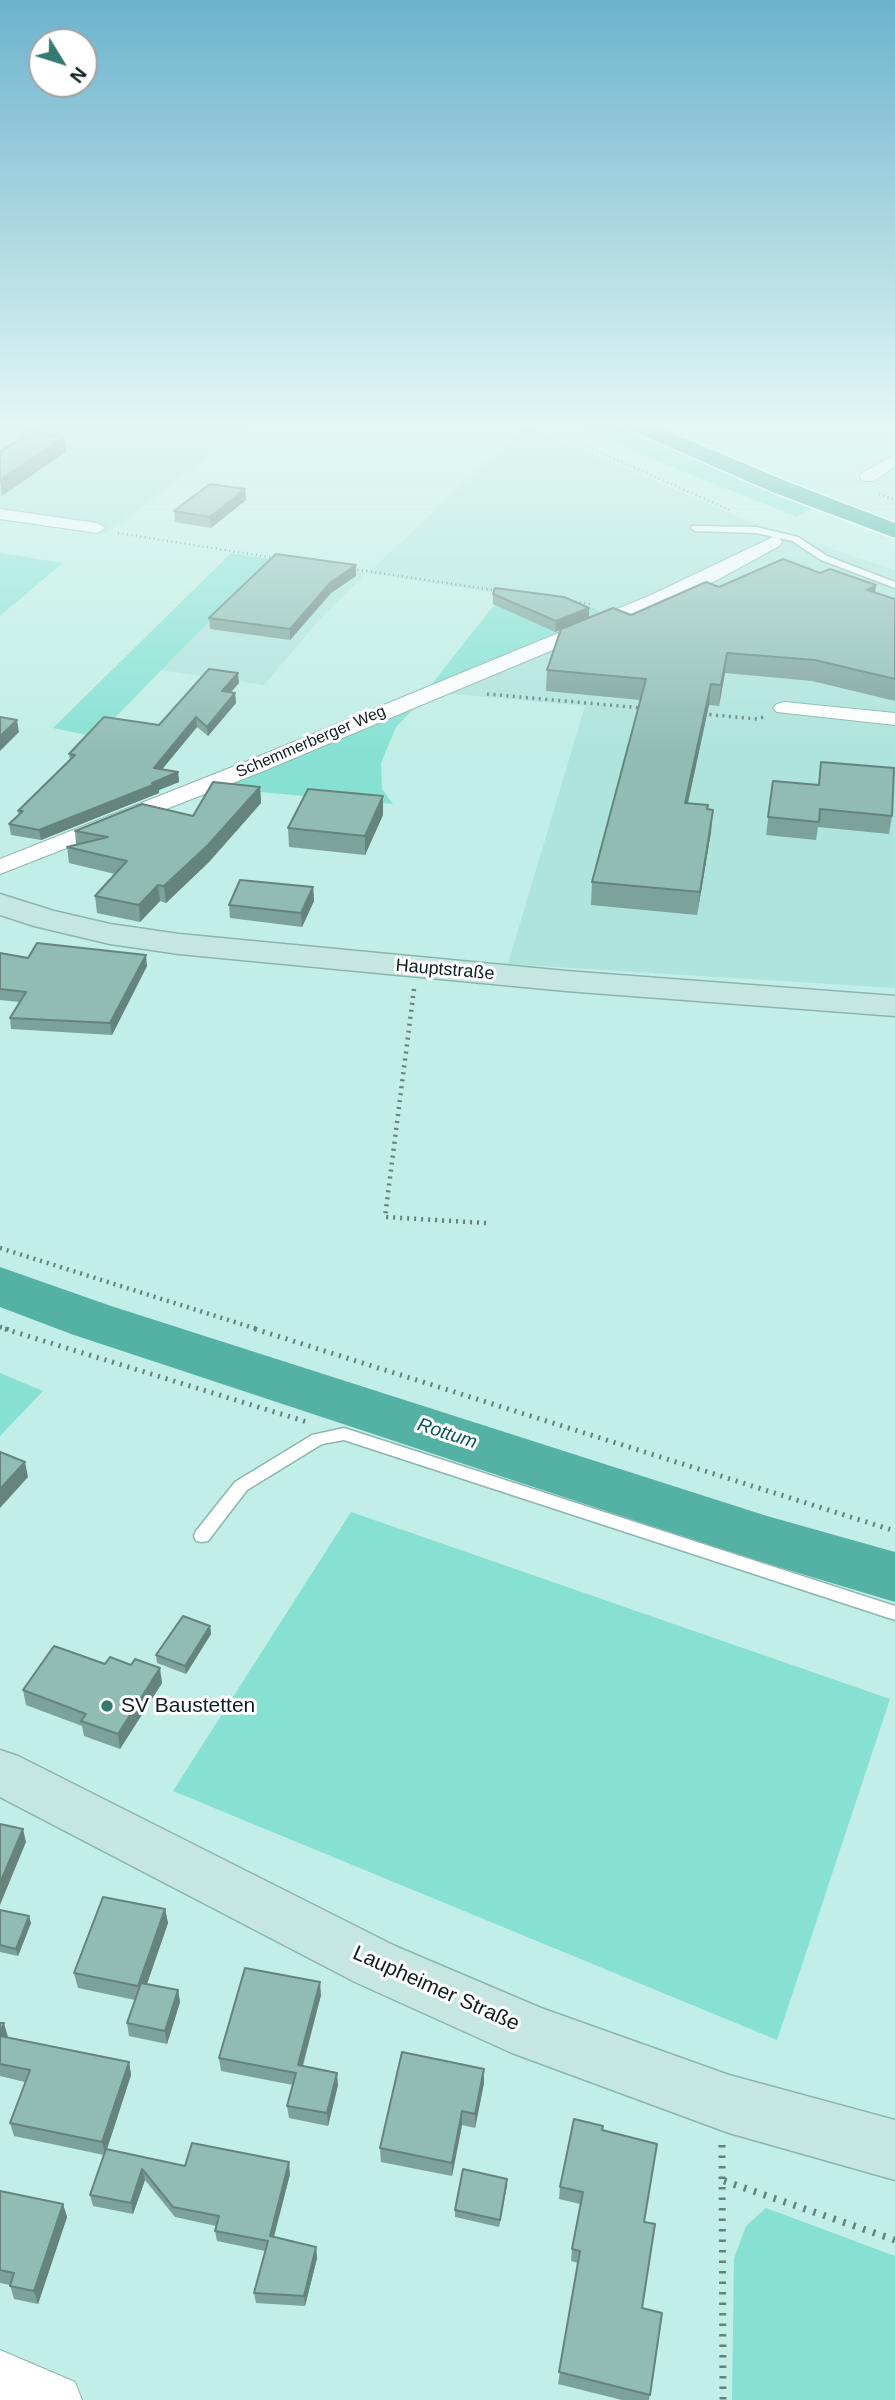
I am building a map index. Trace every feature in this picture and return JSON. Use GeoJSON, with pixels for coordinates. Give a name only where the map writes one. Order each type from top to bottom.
{"type":"FeatureCollection","features":[{"type":"Feature","properties":{"kind":"main road","name":"Hauptstraße"},"geometry":{"type":"LineString","coordinates":[[0,904],[45,919],[110,934],[417,967],[895,1006]]}},
{"type":"Feature","properties":{"kind":"main road","name":"Laupheimer Straße"},"geometry":{"type":"LineString","coordinates":[[0,1772],[374,1964],[532,2033],[729,2104],[895,2150]]}},
{"type":"Feature","properties":{"kind":"street","name":"Schemmerberger Weg"},"geometry":{"type":"LineString","coordinates":[[0,867],[247,770],[436,689],[658,599],[710,576],[773,542]]}},
{"type":"Feature","properties":{"kind":"street"},"geometry":{"type":"LineString","coordinates":[[784,708],[895,719]]}},
{"type":"Feature","properties":{"kind":"street"},"geometry":{"type":"LineString","coordinates":[[0,2375],[57,2400]]}},
{"type":"Feature","properties":{"kind":"lane"},"geometry":{"type":"LineString","coordinates":[[765,532],[795,539],[824,558],[895,585]]}},
{"type":"Feature","properties":{"kind":"lane"},"geometry":{"type":"LineString","coordinates":[[202,1536],[241,1486],[318,1439],[344,1434],[895,1613]]}},
{"type":"Feature","properties":{"kind":"path"},"geometry":{"type":"LineString","coordinates":[[120,532],[288,559]]}},
{"type":"Feature","properties":{"kind":"path"},"geometry":{"type":"LineString","coordinates":[[350,569],[501,592]]}},
{"type":"Feature","properties":{"kind":"path"},"geometry":{"type":"LineString","coordinates":[[567,601],[593,604],[620,613]]}},
{"type":"Feature","properties":{"kind":"path"},"geometry":{"type":"LineString","coordinates":[[436,689],[654,709]]}},
{"type":"Feature","properties":{"kind":"path"},"geometry":{"type":"LineString","coordinates":[[694,713],[757,719],[784,708]]}},
{"type":"Feature","properties":{"kind":"path"},"geometry":{"type":"LineString","coordinates":[[417,967],[385,1217],[486,1223]]}},
{"type":"Feature","properties":{"kind":"path"},"geometry":{"type":"LineString","coordinates":[[0,1248],[895,1531]]}},
{"type":"Feature","properties":{"kind":"path"},"geometry":{"type":"LineString","coordinates":[[0,1327],[344,1434]]}},
{"type":"Feature","properties":{"kind":"path"},"geometry":{"type":"LineString","coordinates":[[723,2400],[724,2181],[895,2240]]}},
{"type":"Feature","properties":{"kind":"shaded area"},"geometry":{"type":"Polygon","coordinates":[[[85,532],[109,532],[99,534],[85,532]]]}},
{"type":"Feature","properties":{"kind":"shaded area"},"geometry":{"type":"Polygon","coordinates":[[[412,532],[783,532],[895,570],[895,988],[508,964],[585,706],[420,691],[429,687],[502,594],[367,573],[320,619],[264,685],[160,670],[270,559],[368,573],[412,532]]]}},
{"type":"Feature","properties":{"kind":"green space"},"geometry":{"type":"Polygon","coordinates":[[[0,553],[63,563],[0,616],[0,553]]]}},
{"type":"Feature","properties":{"kind":"green space"},"geometry":{"type":"Polygon","coordinates":[[[231,553],[270,559],[96,737],[53,728],[231,553]]]}},
{"type":"Feature","properties":{"kind":"green space"},"geometry":{"type":"Polygon","coordinates":[[[503,594],[595,608],[599,612],[598,619],[429,688],[503,594]]]}},
{"type":"Feature","properties":{"kind":"green space"},"geometry":{"type":"Polygon","coordinates":[[[419,703],[396,727],[381,763],[382,789],[393,804],[216,788],[419,703]]]}},
{"type":"Feature","properties":{"kind":"green space"},"geometry":{"type":"Polygon","coordinates":[[[0,1373],[43,1391],[0,1436],[0,1373]]]}},
{"type":"Feature","properties":{"kind":"green space"},"geometry":{"type":"Polygon","coordinates":[[[351,1512],[890,1699],[777,2040],[173,1791],[351,1512]]]}},
{"type":"Feature","properties":{"kind":"green space"},"geometry":{"type":"Polygon","coordinates":[[[766,2208],[895,2256],[895,2400],[732,2400],[734,2259],[746,2226],[766,2208]]]}},
{"type":"Feature","properties":{"kind":"building"},"geometry":{"type":"Polygon","coordinates":[[[276,554],[356,565],[331,582],[290,629],[209,618],[276,554]]]}},
{"type":"Feature","properties":{"kind":"building"},"geometry":{"type":"Polygon","coordinates":[[[783,559],[820,573],[830,569],[876,585],[867,590],[895,599],[895,679],[815,660],[727,653],[721,685],[711,684],[685,803],[708,805],[707,809],[713,810],[700,892],[592,882],[646,679],[547,670],[561,629],[613,608],[631,615],[706,582],[719,587],[783,559]]]}},
{"type":"Feature","properties":{"kind":"building"},"geometry":{"type":"Polygon","coordinates":[[[495,588],[564,597],[589,608],[556,621],[493,594],[495,588]]]}},
{"type":"Feature","properties":{"kind":"building"},"geometry":{"type":"Polygon","coordinates":[[[209,669],[238,673],[222,691],[235,693],[207,727],[196,717],[154,768],[178,772],[152,783],[158,783],[39,830],[9,824],[23,811],[18,811],[75,755],[69,754],[104,717],[159,725],[209,669]]]}},
{"type":"Feature","properties":{"kind":"building"},"geometry":{"type":"Polygon","coordinates":[[[0,717],[17,720],[0,736],[0,717]]]}},
{"type":"Feature","properties":{"kind":"building"},"geometry":{"type":"Polygon","coordinates":[[[821,762],[894,768],[892,816],[820,809],[819,822],[768,817],[773,781],[819,785],[821,762]]]}},
{"type":"Feature","properties":{"kind":"building"},"geometry":{"type":"Polygon","coordinates":[[[213,782],[260,787],[208,845],[164,886],[158,885],[139,905],[95,896],[127,861],[67,847],[108,837],[75,831],[142,804],[193,816],[213,782]]]}},
{"type":"Feature","properties":{"kind":"building"},"geometry":{"type":"Polygon","coordinates":[[[308,789],[383,796],[365,836],[288,828],[308,789]]]}},
{"type":"Feature","properties":{"kind":"building"},"geometry":{"type":"Polygon","coordinates":[[[240,880],[313,887],[301,913],[229,905],[240,880]]]}},
{"type":"Feature","properties":{"kind":"building"},"geometry":{"type":"Polygon","coordinates":[[[37,943],[146,955],[110,1023],[10,1018],[26,992],[0,989],[0,953],[28,958],[37,943]]]}},
{"type":"Feature","properties":{"kind":"building"},"geometry":{"type":"Polygon","coordinates":[[[0,1452],[25,1462],[0,1489],[0,1452]]]}},
{"type":"Feature","properties":{"kind":"building"},"geometry":{"type":"Polygon","coordinates":[[[183,1616],[210,1626],[185,1666],[156,1655],[183,1616]]]}},
{"type":"Feature","properties":{"kind":"building"},"geometry":{"type":"Polygon","coordinates":[[[54,1646],[105,1664],[110,1657],[131,1665],[135,1659],[160,1668],[118,1734],[81,1721],[86,1714],[23,1690],[54,1646]]]}},
{"type":"Feature","properties":{"kind":"building"},"geometry":{"type":"Polygon","coordinates":[[[0,1824],[23,1829],[0,1883],[0,1824]]]}},
{"type":"Feature","properties":{"kind":"building"},"geometry":{"type":"Polygon","coordinates":[[[103,1897],[165,1909],[138,1986],[74,1973],[103,1897]]]}},
{"type":"Feature","properties":{"kind":"building"},"geometry":{"type":"Polygon","coordinates":[[[0,1910],[29,1916],[16,1949],[0,1945],[0,1910]]]}},
{"type":"Feature","properties":{"kind":"building"},"geometry":{"type":"Polygon","coordinates":[[[245,1968],[320,1982],[298,2065],[337,2073],[327,2113],[287,2106],[296,2073],[219,2058],[245,1968]]]}},
{"type":"Feature","properties":{"kind":"building"},"geometry":{"type":"Polygon","coordinates":[[[141,1983],[178,1990],[165,2031],[127,2023],[141,1983]]]}},
{"type":"Feature","properties":{"kind":"building"},"geometry":{"type":"Polygon","coordinates":[[[0,2036],[129,2062],[102,2142],[10,2123],[30,2070],[0,2064],[0,2036]]]}},
{"type":"Feature","properties":{"kind":"building"},"geometry":{"type":"Polygon","coordinates":[[[402,2052],[484,2069],[475,2114],[462,2111],[452,2163],[380,2148],[402,2052]]]}},
{"type":"Feature","properties":{"kind":"building"},"geometry":{"type":"Polygon","coordinates":[[[574,2119],[603,2126],[602,2130],[657,2144],[644,2222],[655,2224],[642,2308],[662,2313],[650,2395],[559,2372],[580,2251],[572,2249],[583,2192],[560,2187],[574,2119]]]}},
{"type":"Feature","properties":{"kind":"building"},"geometry":{"type":"Polygon","coordinates":[[[192,2143],[289,2162],[270,2236],[316,2247],[304,2296],[254,2293],[268,2241],[215,2231],[219,2216],[173,2207],[142,2169],[131,2203],[90,2195],[106,2149],[185,2166],[192,2143]]]}},
{"type":"Feature","properties":{"kind":"building"},"geometry":{"type":"Polygon","coordinates":[[[463,2169],[507,2179],[500,2220],[455,2210],[463,2169]]]}},
{"type":"Feature","properties":{"kind":"building"},"geometry":{"type":"Polygon","coordinates":[[[0,2191],[63,2204],[34,2291],[10,2286],[14,2273],[0,2270],[0,2191]]]}},
{"type":"Feature","properties":{"kind":"waterway","name":"Rottum"},"geometry":{"type":"LineString","coordinates":[[0,1286],[91,1320],[767,1540],[895,1577]]}},
{"type":"Feature","properties":{"kind":"place","name":"SV Baustetten"},"geometry":{"type":"Point","coordinates":[107,1706]}}]}
